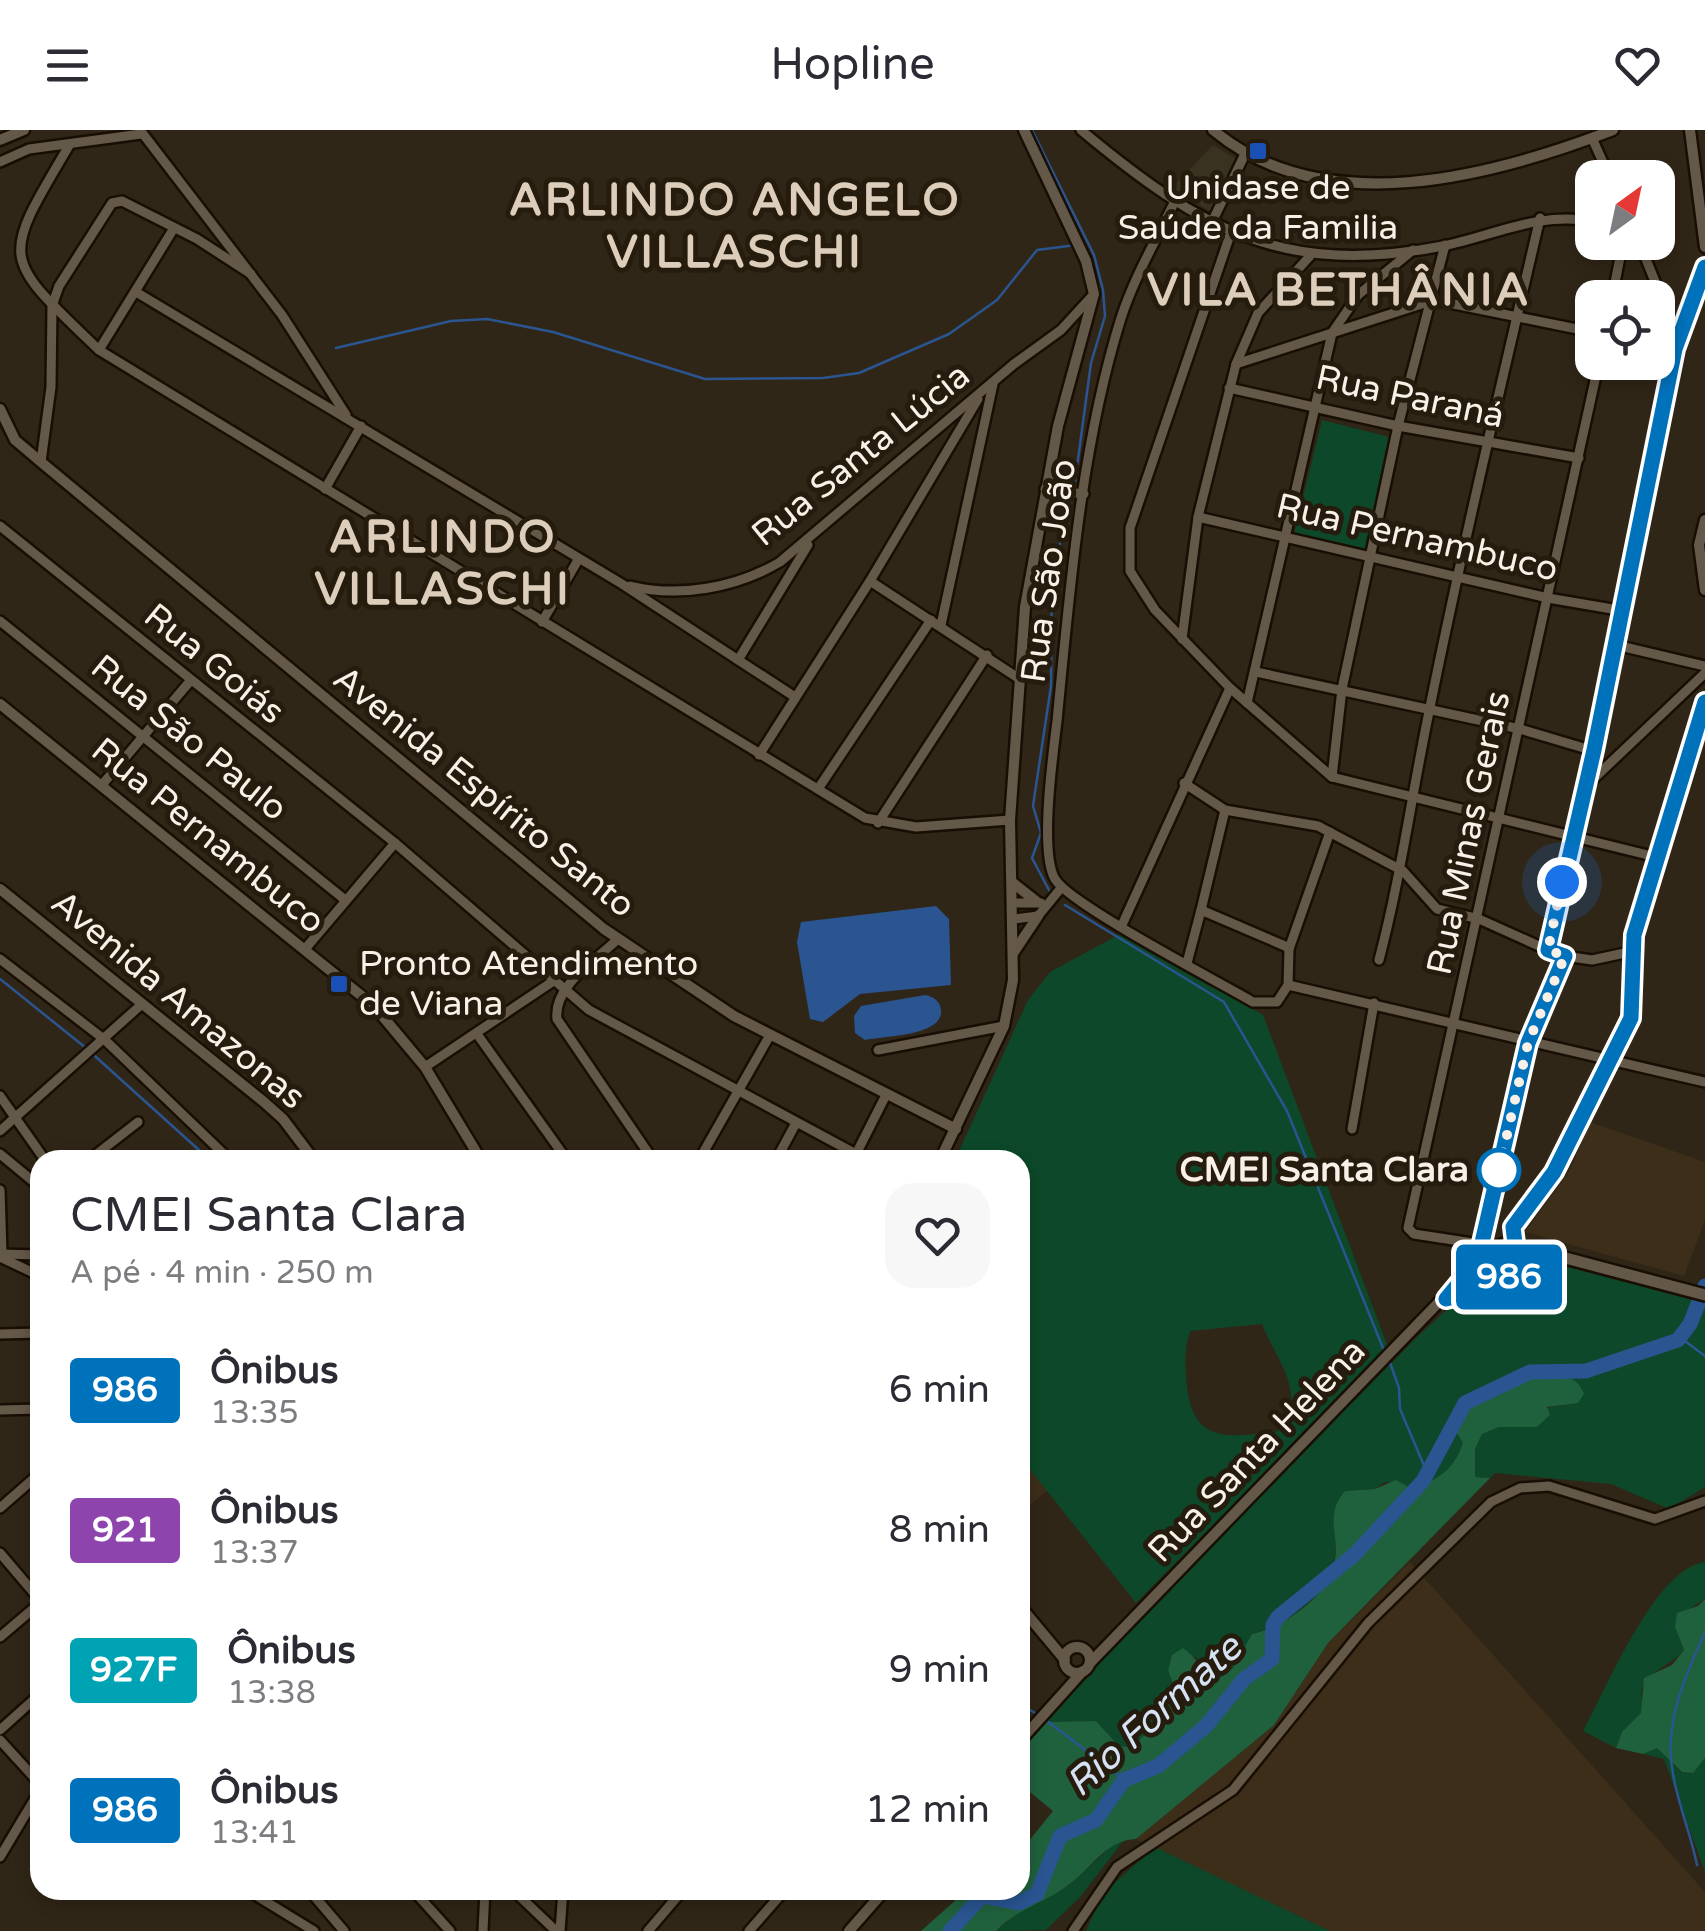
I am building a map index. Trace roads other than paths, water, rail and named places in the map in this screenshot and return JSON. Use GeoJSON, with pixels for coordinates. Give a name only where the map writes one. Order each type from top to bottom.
{"type":"FeatureCollection","features":[{"type":"Feature","properties":{"kind":"main road"},"geometry":{"type":"LineString","coordinates":[[1516,1245],[1518,1268]]}},
{"type":"Feature","properties":{"kind":"main road"},"geometry":{"type":"LineString","coordinates":[[1494,1246],[1516,1245],[1705,1294]]}},
{"type":"Feature","properties":{"kind":"main road","name":"Rua Santa Helena"},"geometry":{"type":"LineString","coordinates":[[1474,1265],[1494,1246]]}},
{"type":"Feature","properties":{"kind":"main road"},"geometry":{"type":"LineString","coordinates":[[1474,1265],[1476,1283],[1490,1290],[1502,1286],[1518,1268],[1540,1257],[1558,1257]]}},
{"type":"Feature","properties":{"kind":"street"},"geometry":{"type":"LineString","coordinates":[[0,140],[24,130]]}},
{"type":"Feature","properties":{"kind":"street"},"geometry":{"type":"LineString","coordinates":[[945,1150],[1004,1026],[1014,980],[1010,820],[1018,678],[1045,489],[1094,294],[1086,262],[1024,130]]}},
{"type":"Feature","properties":{"kind":"street"},"geometry":{"type":"LineString","coordinates":[[1081,130],[1175,201],[1212,222],[1268,247],[1310,256],[1445,246],[1540,218],[1575,221]]}},
{"type":"Feature","properties":{"kind":"street"},"geometry":{"type":"LineString","coordinates":[[1213,130],[1245,154],[1316,181],[1382,182],[1461,174],[1613,130]]}},
{"type":"Feature","properties":{"kind":"street"},"geometry":{"type":"LineString","coordinates":[[1690,130],[1705,247]]}},
{"type":"Feature","properties":{"kind":"street"},"geometry":{"type":"LineString","coordinates":[[0,162],[29,149],[141,132],[252,274],[314,360],[346,416]]}},
{"type":"Feature","properties":{"kind":"street"},"geometry":{"type":"LineString","coordinates":[[1592,138],[1602,160]]}},
{"type":"Feature","properties":{"kind":"street"},"geometry":{"type":"LineString","coordinates":[[70,144],[22,213],[13,240],[24,279],[99,350],[878,824],[916,827],[1010,820]]}},
{"type":"Feature","properties":{"kind":"street"},"geometry":{"type":"LineString","coordinates":[[1212,222],[1245,154]]}},
{"type":"Feature","properties":{"kind":"street","name":"Rua São João"},"geometry":{"type":"LineString","coordinates":[[1061,888],[1051,871],[1049,797],[1067,600],[1084,494],[1121,320],[1175,201]]}},
{"type":"Feature","properties":{"kind":"street"},"geometry":{"type":"LineString","coordinates":[[41,462],[51,387],[52,306],[59,286],[112,203],[122,202],[197,239],[252,274]]}},
{"type":"Feature","properties":{"kind":"street"},"geometry":{"type":"LineString","coordinates":[[1379,960],[1402,871],[1429,709],[1540,218]]}},
{"type":"Feature","properties":{"kind":"street"},"geometry":{"type":"LineString","coordinates":[[197,239],[211,225]]}},
{"type":"Feature","properties":{"kind":"street"},"geometry":{"type":"LineString","coordinates":[[99,350],[174,228]]}},
{"type":"Feature","properties":{"kind":"street"},"geometry":{"type":"LineString","coordinates":[[1231,232],[1160,435],[1128,543],[1130,571],[1138,589],[1230,688],[1332,777],[1656,857]]}},
{"type":"Feature","properties":{"kind":"street"},"geometry":{"type":"LineString","coordinates":[[1332,777],[1342,689],[1398,426],[1445,246]]}},
{"type":"Feature","properties":{"kind":"street"},"geometry":{"type":"LineString","coordinates":[[1247,703],[1332,333],[1358,294],[1414,249]]}},
{"type":"Feature","properties":{"kind":"street"},"geometry":{"type":"LineString","coordinates":[[1182,639],[1198,517],[1236,364],[1258,314],[1310,256]]}},
{"type":"Feature","properties":{"kind":"street"},"geometry":{"type":"LineString","coordinates":[[1646,260],[1677,344]]}},
{"type":"Feature","properties":{"kind":"street"},"geometry":{"type":"LineString","coordinates":[[1548,950],[1624,611],[1677,344],[1705,275]]}},
{"type":"Feature","properties":{"kind":"street"},"geometry":{"type":"LineString","coordinates":[[136,292],[622,584],[795,697]]}},
{"type":"Feature","properties":{"kind":"street","name":"Rua Santa Lúcia"},"geometry":{"type":"LineString","coordinates":[[622,584],[675,591],[744,579],[780,562],[951,416],[1061,330],[1094,294]]}},
{"type":"Feature","properties":{"kind":"street"},"geometry":{"type":"LineString","coordinates":[[1236,364],[1434,300],[1575,328]]}},
{"type":"Feature","properties":{"kind":"street"},"geometry":{"type":"LineString","coordinates":[[1061,330],[1072,330],[1084,339]]}},
{"type":"Feature","properties":{"kind":"street","name":"Rua Minas Gerais"},"geometry":{"type":"LineString","coordinates":[[1494,1246],[1414,1234],[1408,1228],[1502,818],[1595,380]]}},
{"type":"Feature","properties":{"kind":"street"},"geometry":{"type":"LineString","coordinates":[[818,789],[936,623],[994,382]]}},
{"type":"Feature","properties":{"kind":"street","name":"Rua Paraná"},"geometry":{"type":"LineString","coordinates":[[1229,388],[1398,426],[1579,458]]}},
{"type":"Feature","properties":{"kind":"street"},"geometry":{"type":"LineString","coordinates":[[759,755],[870,581],[982,392]]}},
{"type":"Feature","properties":{"kind":"street","name":"Avenida Espírito Santo"},"geometry":{"type":"LineString","coordinates":[[0,408],[16,440]]}},
{"type":"Feature","properties":{"kind":"street"},"geometry":{"type":"LineString","coordinates":[[951,416],[980,436]]}},
{"type":"Feature","properties":{"kind":"street"},"geometry":{"type":"LineString","coordinates":[[325,489],[361,426]]}},
{"type":"Feature","properties":{"kind":"street","name":"Avenida Espírito Santo"},"geometry":{"type":"LineString","coordinates":[[0,428],[618,939],[698,994],[770,1035],[956,1130]]}},
{"type":"Feature","properties":{"kind":"street"},"geometry":{"type":"LineString","coordinates":[[1045,489],[1084,494]]}},
{"type":"Feature","properties":{"kind":"street","name":"Rua Pernambuco"},"geometry":{"type":"LineString","coordinates":[[1198,517],[1548,598],[1624,611]]}},
{"type":"Feature","properties":{"kind":"street"},"geometry":{"type":"LineString","coordinates":[[1705,520],[1699,545],[1705,590]]}},
{"type":"Feature","properties":{"kind":"street","name":"Rua Goiás"},"geometry":{"type":"LineString","coordinates":[[0,526],[395,843],[589,1010],[842,1150]]}},
{"type":"Feature","properties":{"kind":"street"},"geometry":{"type":"LineString","coordinates":[[738,660],[815,534]]}},
{"type":"Feature","properties":{"kind":"street"},"geometry":{"type":"LineString","coordinates":[[542,622],[578,560]]}},
{"type":"Feature","properties":{"kind":"street"},"geometry":{"type":"LineString","coordinates":[[870,581],[1018,678]]}},
{"type":"Feature","properties":{"kind":"street","name":"Rua São Paulo"},"geometry":{"type":"LineString","coordinates":[[0,621],[344,898]]}},
{"type":"Feature","properties":{"kind":"street"},"geometry":{"type":"LineString","coordinates":[[1616,646],[1705,669]]}},
{"type":"Feature","properties":{"kind":"street"},"geometry":{"type":"LineString","coordinates":[[878,824],[987,655]]}},
{"type":"Feature","properties":{"kind":"street"},"geometry":{"type":"LineString","coordinates":[[1584,788],[1705,669]]}},
{"type":"Feature","properties":{"kind":"street"},"geometry":{"type":"LineString","coordinates":[[1256,672],[1520,729],[1594,750]]}},
{"type":"Feature","properties":{"kind":"street"},"geometry":{"type":"LineString","coordinates":[[102,786],[192,680]]}},
{"type":"Feature","properties":{"kind":"street"},"geometry":{"type":"LineString","coordinates":[[1122,925],[1230,688]]}},
{"type":"Feature","properties":{"kind":"street"},"geometry":{"type":"LineString","coordinates":[[1516,1245],[1513,1227],[1545,1189],[1612,1063],[1631,1018],[1634,935],[1705,702]]}},
{"type":"Feature","properties":{"kind":"street","name":"Rua Pernambuco"},"geometry":{"type":"LineString","coordinates":[[0,704],[374,1006],[425,1067],[475,1150]]}},
{"type":"Feature","properties":{"kind":"street"},"geometry":{"type":"LineString","coordinates":[[1184,783],[1225,810],[1296,820],[1330,832],[1402,871],[1437,909],[1479,919],[1565,956],[1592,960],[1633,956]]}},
{"type":"Feature","properties":{"kind":"street"},"geometry":{"type":"LineString","coordinates":[[1186,963],[1225,810]]}},
{"type":"Feature","properties":{"kind":"street"},"geometry":{"type":"LineString","coordinates":[[1014,953],[1042,903],[1061,888],[1262,1005],[1277,1002],[1288,986],[1289,950],[1330,832]]}},
{"type":"Feature","properties":{"kind":"street"},"geometry":{"type":"LineString","coordinates":[[304,950],[344,898],[395,843]]}},
{"type":"Feature","properties":{"kind":"street"},"geometry":{"type":"LineString","coordinates":[[1013,884],[1042,903]]}},
{"type":"Feature","properties":{"kind":"street","name":"Avenida Amazonas"},"geometry":{"type":"LineString","coordinates":[[0,889],[283,1119],[306,1150]]}},
{"type":"Feature","properties":{"kind":"street"},"geometry":{"type":"LineString","coordinates":[[1014,903],[1042,903]]}},
{"type":"Feature","properties":{"kind":"street"},"geometry":{"type":"LineString","coordinates":[[1201,910],[1289,950]]}},
{"type":"Feature","properties":{"kind":"street"},"geometry":{"type":"LineString","coordinates":[[1014,920],[1038,916]]}},
{"type":"Feature","properties":{"kind":"street"},"geometry":{"type":"LineString","coordinates":[[618,939],[564,990],[555,1006],[556,1019],[646,1150]]}},
{"type":"Feature","properties":{"kind":"street"},"geometry":{"type":"LineString","coordinates":[[1474,1265],[1528,1043],[1565,956]]}},
{"type":"Feature","properties":{"kind":"street"},"geometry":{"type":"LineString","coordinates":[[0,959],[102,1042],[219,1150]]}},
{"type":"Feature","properties":{"kind":"street"},"geometry":{"type":"LineString","coordinates":[[425,1067],[552,982]]}},
{"type":"Feature","properties":{"kind":"street"},"geometry":{"type":"LineString","coordinates":[[1288,986],[1705,1082]]}},
{"type":"Feature","properties":{"kind":"street"},"geometry":{"type":"LineString","coordinates":[[1352,1129],[1374,1003]]}},
{"type":"Feature","properties":{"kind":"street"},"geometry":{"type":"LineString","coordinates":[[0,1131],[18,1119],[142,1004]]}},
{"type":"Feature","properties":{"kind":"street"},"geometry":{"type":"LineString","coordinates":[[878,1050],[1004,1026]]}},
{"type":"Feature","properties":{"kind":"street"},"geometry":{"type":"LineString","coordinates":[[477,1034],[559,1150]]}},
{"type":"Feature","properties":{"kind":"street"},"geometry":{"type":"LineString","coordinates":[[704,1150],[770,1035]]}},
{"type":"Feature","properties":{"kind":"street"},"geometry":{"type":"LineString","coordinates":[[858,1150],[886,1094]]}},
{"type":"Feature","properties":{"kind":"street"},"geometry":{"type":"LineString","coordinates":[[0,1096],[38,1150]]}},
{"type":"Feature","properties":{"kind":"street"},"geometry":{"type":"LineString","coordinates":[[102,1150],[138,1122]]}},
{"type":"Feature","properties":{"kind":"street"},"geometry":{"type":"LineString","coordinates":[[781,1150],[796,1123]]}},
{"type":"Feature","properties":{"kind":"street"},"geometry":{"type":"LineString","coordinates":[[0,1154],[30,1178]]}},
{"type":"Feature","properties":{"kind":"street"},"geometry":{"type":"LineString","coordinates":[[0,1190],[1,1255]]}},
{"type":"Feature","properties":{"kind":"street"},"geometry":{"type":"LineString","coordinates":[[1,1255],[30,1255]]}},
{"type":"Feature","properties":{"kind":"street"},"geometry":{"type":"LineString","coordinates":[[1,1255],[30,1271]]}},
{"type":"Feature","properties":{"kind":"street","name":"Rua Santa Helena"},"geometry":{"type":"LineString","coordinates":[[1086,1667],[1446,1299],[1474,1265]]}},
{"type":"Feature","properties":{"kind":"street"},"geometry":{"type":"LineString","coordinates":[[1446,1299],[1490,1290]]}},
{"type":"Feature","properties":{"kind":"street"},"geometry":{"type":"LineString","coordinates":[[0,1334],[30,1333]]}},
{"type":"Feature","properties":{"kind":"street"},"geometry":{"type":"LineString","coordinates":[[0,1410],[30,1409]]}},
{"type":"Feature","properties":{"kind":"street"},"geometry":{"type":"LineString","coordinates":[[0,1508],[30,1483]]}},
{"type":"Feature","properties":{"kind":"street"},"geometry":{"type":"LineString","coordinates":[[1074,1931],[1116,1867],[1233,1790],[1368,1623],[1490,1502],[1520,1488],[1549,1486],[1655,1519],[1705,1501]]}},
{"type":"Feature","properties":{"kind":"street"},"geometry":{"type":"LineString","coordinates":[[0,1553],[30,1589]]}},
{"type":"Feature","properties":{"kind":"street"},"geometry":{"type":"LineString","coordinates":[[0,1637],[30,1610]]}},
{"type":"Feature","properties":{"kind":"street"},"geometry":{"type":"LineString","coordinates":[[1030,1617],[1074,1672],[1086,1667]]}},
{"type":"Feature","properties":{"kind":"street"},"geometry":{"type":"LineString","coordinates":[[1049,1637],[1079,1648],[1086,1667]]}},
{"type":"Feature","properties":{"kind":"street","name":"Rua Santa Helena"},"geometry":{"type":"LineString","coordinates":[[1079,1648],[1107,1642]]}},
{"type":"Feature","properties":{"kind":"street"},"geometry":{"type":"LineString","coordinates":[[1057,1698],[1066,1663],[1079,1648]]}},
{"type":"Feature","properties":{"kind":"street"},"geometry":{"type":"LineString","coordinates":[[1030,1725],[1044,1715],[1086,1667]]}},
{"type":"Feature","properties":{"kind":"street"},"geometry":{"type":"LineString","coordinates":[[0,1730],[30,1703]]}},
{"type":"Feature","properties":{"kind":"street"},"geometry":{"type":"LineString","coordinates":[[0,1740],[30,1775]]}},
{"type":"Feature","properties":{"kind":"street"},"geometry":{"type":"LineString","coordinates":[[2,1850],[30,1804]]}},
{"type":"Feature","properties":{"kind":"street"},"geometry":{"type":"LineString","coordinates":[[263,1900],[314,1931]]}},
{"type":"Feature","properties":{"kind":"street"},"geometry":{"type":"LineString","coordinates":[[317,1900],[344,1931]]}},
{"type":"Feature","properties":{"kind":"street"},"geometry":{"type":"LineString","coordinates":[[422,1900],[450,1931]]}},
{"type":"Feature","properties":{"kind":"street"},"geometry":{"type":"LineString","coordinates":[[483,1931],[485,1900]]}},
{"type":"Feature","properties":{"kind":"street"},"geometry":{"type":"LineString","coordinates":[[524,1900],[558,1931]]}},
{"type":"Feature","properties":{"kind":"street"},"geometry":{"type":"LineString","coordinates":[[558,1931],[561,1900]]}},
{"type":"Feature","properties":{"kind":"street"},"geometry":{"type":"LineString","coordinates":[[648,1931],[675,1900]]}},
{"type":"Feature","properties":{"kind":"street"},"geometry":{"type":"LineString","coordinates":[[749,1931],[776,1900]]}},
{"type":"Feature","properties":{"kind":"street"},"geometry":{"type":"LineString","coordinates":[[849,1931],[876,1900]]}},
{"type":"Feature","properties":{"kind":"water"},"geometry":{"type":"Polygon","coordinates":[[[936,906],[949,919],[951,985],[860,994],[823,1022],[810,1019],[797,942],[801,922],[936,906]]]}},
{"type":"Feature","properties":{"kind":"water"},"geometry":{"type":"Polygon","coordinates":[[[925,995],[936,1000],[941,1010],[933,1025],[911,1033],[865,1040],[855,1033],[854,1016],[861,1006],[925,995]]]}},
{"type":"Feature","properties":{"kind":"waterway"},"geometry":{"type":"LineString","coordinates":[[1032,130],[1094,255],[1103,290],[1105,316],[1091,363],[1074,489]]}},
{"type":"Feature","properties":{"kind":"waterway"},"geometry":{"type":"LineString","coordinates":[[336,348],[451,321],[487,319],[553,332],[705,379],[823,378],[859,373],[949,334],[997,300],[1037,250],[1076,245]]}},
{"type":"Feature","properties":{"kind":"waterway"},"geometry":{"type":"LineString","coordinates":[[1050,892],[1032,858],[1041,833],[1033,806],[1051,686],[1052,574],[1071,502]]}},
{"type":"Feature","properties":{"kind":"waterway"},"geometry":{"type":"LineString","coordinates":[[1065,905],[1224,1002],[1287,1111],[1385,1353]]}},
{"type":"Feature","properties":{"kind":"waterway"},"geometry":{"type":"LineString","coordinates":[[0,979],[86,1048],[199,1150]]}},
{"type":"Feature","properties":{"kind":"waterway","name":"Rio Formate"},"geometry":{"type":"LineString","coordinates":[[1030,1898],[1037,1894],[1060,1836],[1096,1820],[1124,1780],[1158,1766],[1206,1726],[1244,1679],[1272,1659],[1273,1625],[1278,1617],[1354,1555],[1423,1481],[1465,1403],[1530,1372],[1586,1371],[1678,1340],[1690,1324],[1705,1286]]}},
{"type":"Feature","properties":{"kind":"waterway"},"geometry":{"type":"LineString","coordinates":[[1681,1338],[1705,1356]]}},
{"type":"Feature","properties":{"kind":"waterway"},"geometry":{"type":"LineString","coordinates":[[1389,1360],[1399,1388],[1400,1409],[1428,1475]]}},
{"type":"Feature","properties":{"kind":"waterway"},"geometry":{"type":"LineString","coordinates":[[1697,1865],[1675,1786],[1671,1737],[1683,1684],[1705,1632]]}},
{"type":"Feature","properties":{"kind":"waterway"},"geometry":{"type":"LineString","coordinates":[[1030,1710],[1040,1716]]}},
{"type":"Feature","properties":{"kind":"waterway"},"geometry":{"type":"LineString","coordinates":[[1047,1721],[1125,1780]]}},
{"type":"Feature","properties":{"kind":"waterway","name":"Rio Formate"},"geometry":{"type":"LineString","coordinates":[[950,1931],[978,1900]]}},
{"type":"Feature","properties":{"kind":"waterway","name":"Rio Formate"},"geometry":{"type":"LineString","coordinates":[[1003,1900],[1025,1900]]}},
{"type":"Feature","properties":{"kind":"place","name":"Unidase de Saúde da Familia"},"geometry":{"type":"Point","coordinates":[1258,151]}},
{"type":"Feature","properties":{"kind":"place","name":"Pronto Atendimento de Viana"},"geometry":{"type":"Point","coordinates":[339,984]}},
{"type":"Feature","properties":{"kind":"place","name":"CMEI Santa Clara"},"geometry":{"type":"Point","coordinates":[1499,1170]}},
{"type":"Feature","properties":{"kind":"district","name":"ARLINDO ANGELO VILLASCHI"},"geometry":{"type":"Point","coordinates":[735,227]}},
{"type":"Feature","properties":{"kind":"district","name":"VILA BETHÂNIA"},"geometry":{"type":"Point","coordinates":[1339,291]}},
{"type":"Feature","properties":{"kind":"district","name":"ARLINDO VILLASCHI"},"geometry":{"type":"Point","coordinates":[443,564]}}]}
